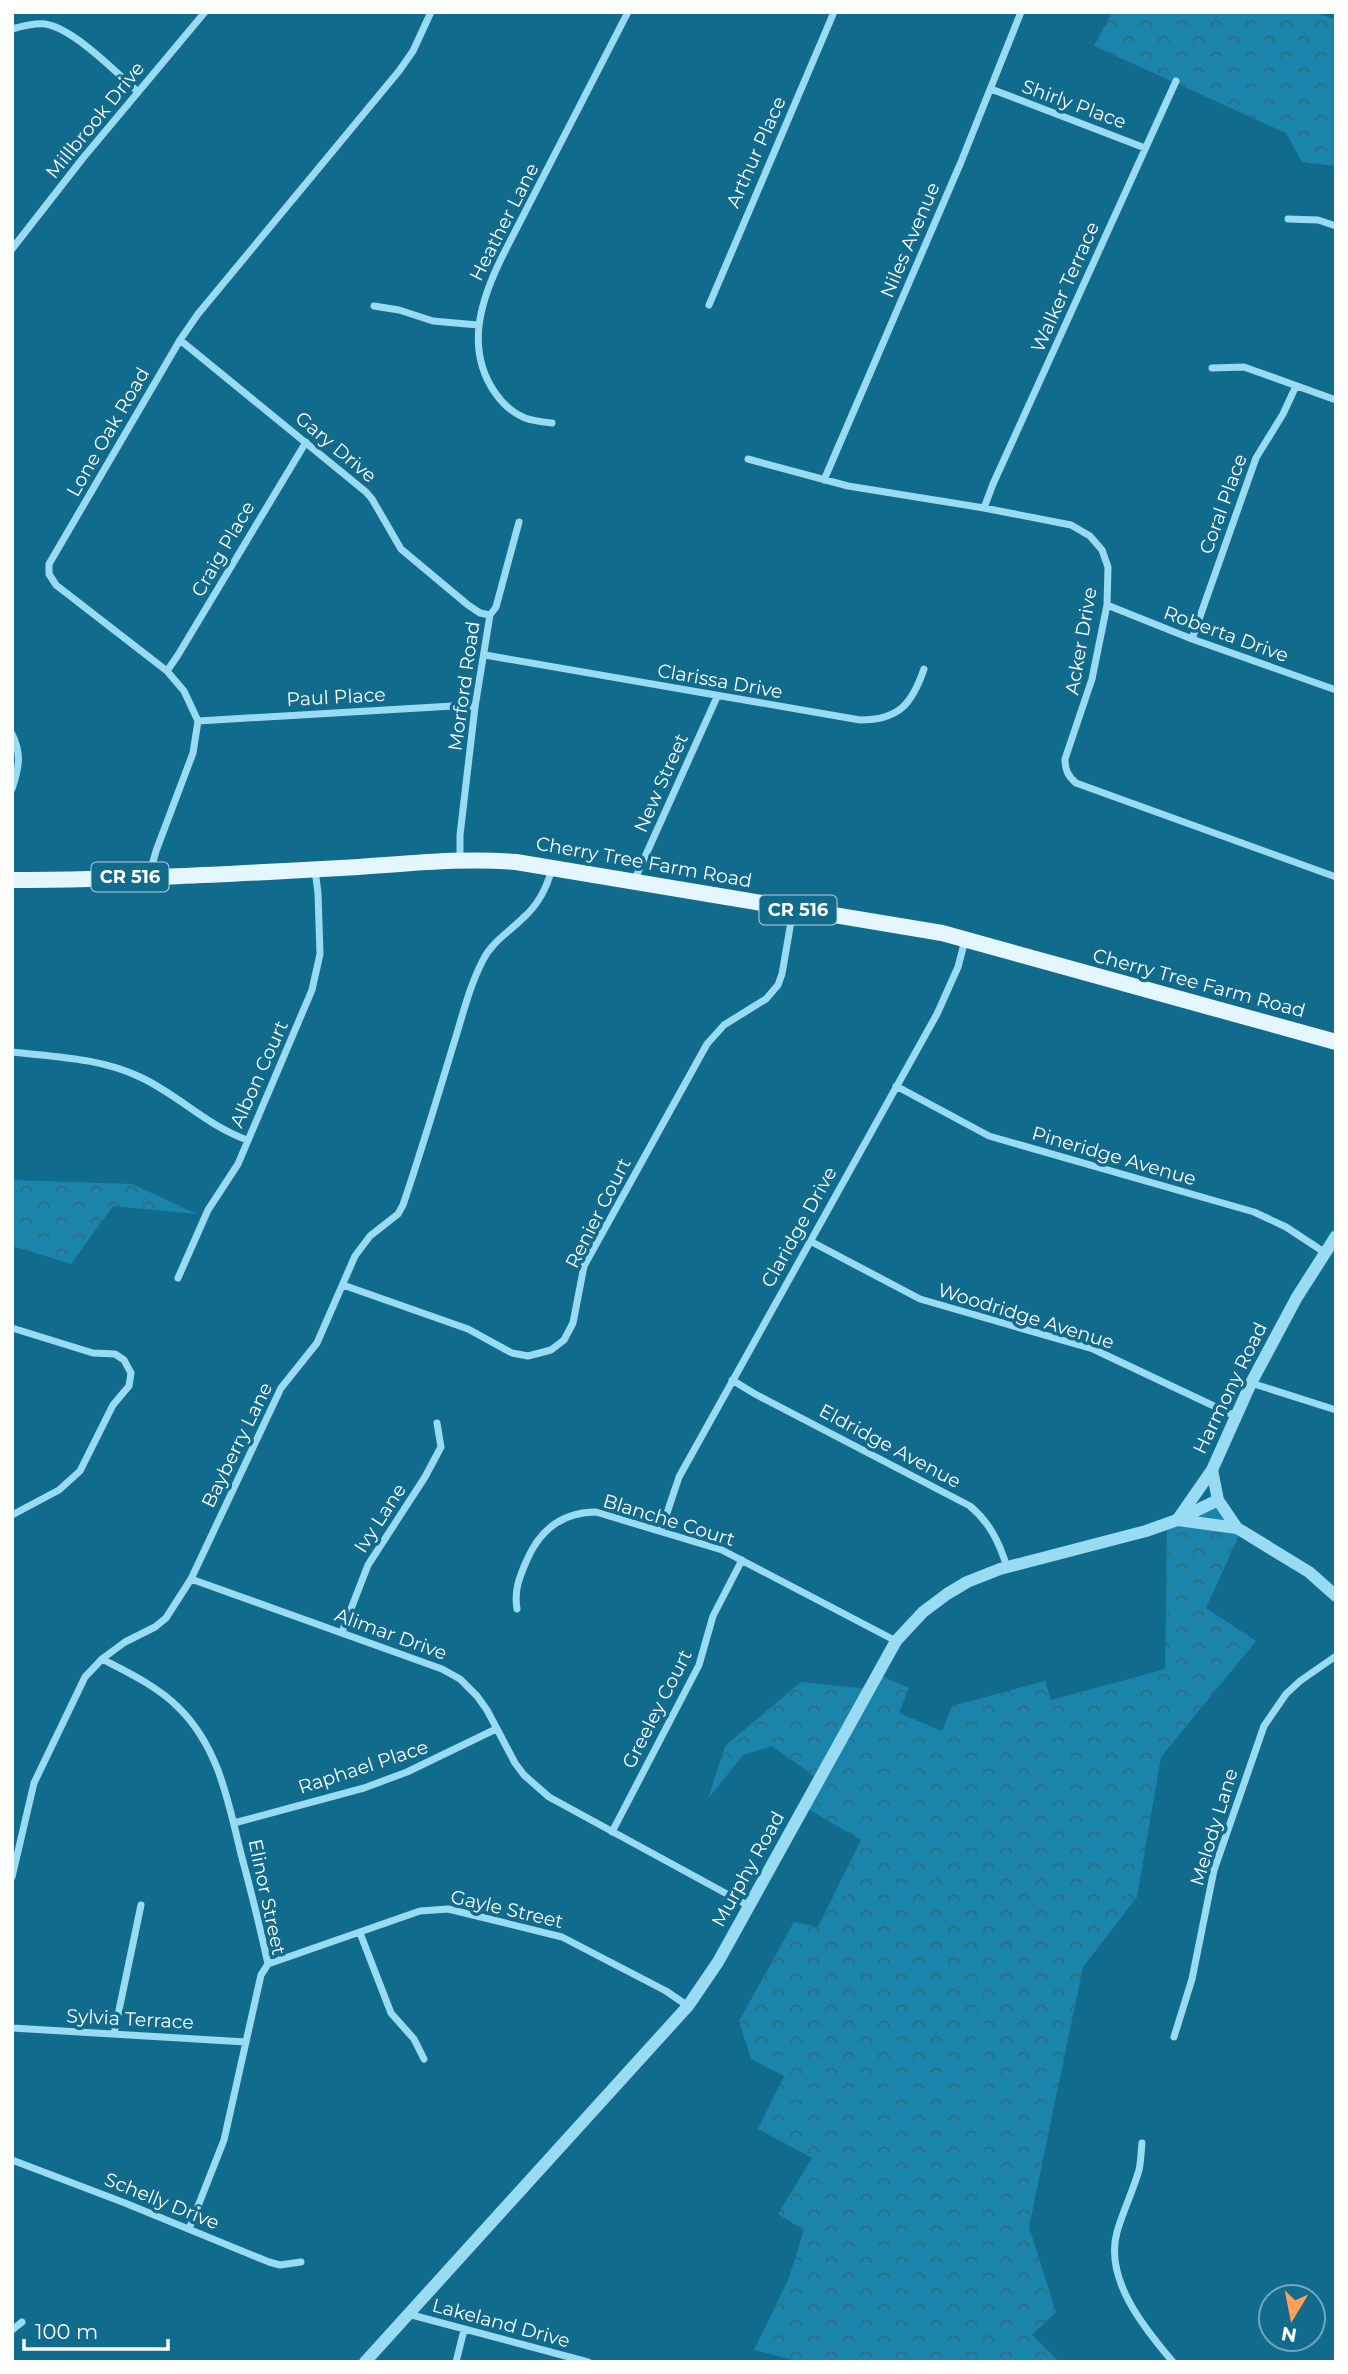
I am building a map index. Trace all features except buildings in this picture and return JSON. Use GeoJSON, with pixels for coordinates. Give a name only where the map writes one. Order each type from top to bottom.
{"type":"FeatureCollection","features":[{"type":"Feature","properties":{"kind":"main road","name":"Cherry Tree Farm Road"},"geometry":{"type":"LineString","coordinates":[[12,880],[149,877],[460,860],[516,862],[793,910],[918,928],[1336,1042]]}},
{"type":"Feature","properties":{"kind":"street","name":"Millbrook Drive"},"geometry":{"type":"LineString","coordinates":[[12,249],[83,158],[205,12]]}},
{"type":"Feature","properties":{"kind":"street","name":"Lone Oak Road"},"geometry":{"type":"LineString","coordinates":[[198,721],[184,691],[167,671],[56,584],[48,568],[180,340],[198,314],[400,71],[413,51],[431,12]]}},
{"type":"Feature","properties":{"kind":"street","name":"Heather Lane"},"geometry":{"type":"LineString","coordinates":[[552,423],[527,419],[500,400],[483,371],[478,348],[478,325],[489,281],[628,12]]}},
{"type":"Feature","properties":{"kind":"street","name":"Arthur Place"},"geometry":{"type":"LineString","coordinates":[[709,305],[834,12]]}},
{"type":"Feature","properties":{"kind":"street","name":"Niles Avenue"},"geometry":{"type":"LineString","coordinates":[[824,480],[991,89],[1021,12]]}},
{"type":"Feature","properties":{"kind":"street"},"geometry":{"type":"LineString","coordinates":[[12,29],[42,24],[60,28],[138,92]]}},
{"type":"Feature","properties":{"kind":"street","name":"Walker Terrace"},"geometry":{"type":"LineString","coordinates":[[984,508],[1176,80]]}},
{"type":"Feature","properties":{"kind":"street","name":"Shirly Place"},"geometry":{"type":"LineString","coordinates":[[991,89],[1145,148]]}},
{"type":"Feature","properties":{"kind":"street"},"geometry":{"type":"LineString","coordinates":[[1288,219],[1318,220],[1336,226]]}},
{"type":"Feature","properties":{"kind":"street"},"geometry":{"type":"LineString","coordinates":[[374,306],[433,321],[478,325]]}},
{"type":"Feature","properties":{"kind":"street","name":"Gary Drive"},"geometry":{"type":"LineString","coordinates":[[180,340],[372,499],[401,549],[468,605],[480,613],[490,615]]}},
{"type":"Feature","properties":{"kind":"street"},"geometry":{"type":"LineString","coordinates":[[1212,368],[1244,368],[1336,400]]}},
{"type":"Feature","properties":{"kind":"street","name":"Coral Place"},"geometry":{"type":"LineString","coordinates":[[1192,639],[1256,458],[1283,414],[1296,386]]}},
{"type":"Feature","properties":{"kind":"street","name":"Craig Place"},"geometry":{"type":"LineString","coordinates":[[167,671],[306,442]]}},
{"type":"Feature","properties":{"kind":"street","name":"Acker Drive"},"geometry":{"type":"LineString","coordinates":[[748,459],[848,486],[1071,525],[1090,536],[1102,550],[1108,567],[1107,605],[1092,678],[1065,759],[1066,773],[1076,783],[1336,877]]}},
{"type":"Feature","properties":{"kind":"street","name":"Morford Road"},"geometry":{"type":"LineString","coordinates":[[460,860],[460,835],[475,707],[490,615],[496,607],[519,522]]}},
{"type":"Feature","properties":{"kind":"street","name":"Roberta Drive"},"geometry":{"type":"LineString","coordinates":[[1107,605],[1192,639],[1336,690]]}},
{"type":"Feature","properties":{"kind":"street","name":"Clarissa Drive"},"geometry":{"type":"LineString","coordinates":[[485,655],[822,715],[873,720],[892,714],[908,703],[916,693],[924,669]]}},
{"type":"Feature","properties":{"kind":"street","name":"New Street"},"geometry":{"type":"LineString","coordinates":[[634,882],[717,697]]}},
{"type":"Feature","properties":{"kind":"street","name":"Paul Place"},"geometry":{"type":"LineString","coordinates":[[198,721],[453,706],[475,707]]}},
{"type":"Feature","properties":{"kind":"street"},"geometry":{"type":"LineString","coordinates":[[149,877],[156,850],[193,753],[198,721]]}},
{"type":"Feature","properties":{"kind":"street"},"geometry":{"type":"LineString","coordinates":[[12,734],[17,743],[20,763],[12,789]]}},
{"type":"Feature","properties":{"kind":"street","name":"Bayberry Lane"},"geometry":{"type":"LineString","coordinates":[[12,1877],[34,1783],[85,1677],[102,1659],[125,1642],[162,1622],[191,1579],[281,1388],[317,1343],[352,1261],[365,1242],[398,1214],[428,1132],[473,984],[484,957],[539,901],[548,884],[552,867]]}},
{"type":"Feature","properties":{"kind":"street","name":"Albon Court"},"geometry":{"type":"LineString","coordinates":[[177,1278],[200,1225],[234,1171],[306,1005],[320,954],[314,869]]}},
{"type":"Feature","properties":{"kind":"street","name":"Renier Court"},"geometry":{"type":"LineString","coordinates":[[343,1284],[468,1329],[512,1353],[528,1356],[540,1354],[559,1345],[569,1334],[573,1323],[584,1266],[707,1044],[724,1026],[766,999],[778,985],[793,910]]}},
{"type":"Feature","properties":{"kind":"street","name":"Claridge Drive"},"geometry":{"type":"LineString","coordinates":[[660,1531],[679,1477],[947,993],[965,940]]}},
{"type":"Feature","properties":{"kind":"street"},"geometry":{"type":"LineString","coordinates":[[12,1052],[81,1059],[125,1071],[163,1090],[217,1127],[247,1140]]}},
{"type":"Feature","properties":{"kind":"street","name":"Pineridge Avenue"},"geometry":{"type":"LineString","coordinates":[[896,1086],[989,1136],[1254,1212],[1286,1227],[1324,1252]]}},
{"type":"Feature","properties":{"kind":"street","name":"Harmony Road"},"geometry":{"type":"LineString","coordinates":[[1336,1236],[1297,1297],[1251,1383],[1212,1470],[1218,1500],[1237,1528],[1308,1572],[1336,1596]]}},
{"type":"Feature","properties":{"kind":"street","name":"Woodridge Avenue"},"geometry":{"type":"LineString","coordinates":[[810,1241],[920,1299],[1093,1349],[1235,1416]]}},
{"type":"Feature","properties":{"kind":"street"},"geometry":{"type":"LineString","coordinates":[[12,1328],[93,1353],[115,1354],[124,1360],[131,1373],[129,1386],[113,1405],[80,1471],[59,1490],[12,1515]]}},
{"type":"Feature","properties":{"kind":"street","name":"Eldridge Avenue"},"geometry":{"type":"LineString","coordinates":[[732,1380],[970,1506],[989,1525],[997,1538],[1007,1567]]}},
{"type":"Feature","properties":{"kind":"street"},"geometry":{"type":"LineString","coordinates":[[1251,1383],[1336,1410]]}},
{"type":"Feature","properties":{"kind":"street","name":"Ivy Lane"},"geometry":{"type":"LineString","coordinates":[[342,1632],[368,1565],[425,1478],[441,1447],[437,1423]]}},
{"type":"Feature","properties":{"kind":"street"},"geometry":{"type":"LineString","coordinates":[[1212,1470],[1178,1520],[1237,1528]]}},
{"type":"Feature","properties":{"kind":"street","name":"Murphy Road"},"geometry":{"type":"LineString","coordinates":[[365,2362],[688,2006],[718,1962],[750,1906],[896,1641],[923,1612],[967,1583],[1007,1567],[1146,1531],[1178,1520],[1218,1500]]}},
{"type":"Feature","properties":{"kind":"street","name":"Blanche Court"},"geometry":{"type":"LineString","coordinates":[[517,1609],[516,1590],[536,1541],[555,1522],[577,1513],[596,1512],[722,1550],[896,1641]]}},
{"type":"Feature","properties":{"kind":"street","name":"Greeley Court"},"geometry":{"type":"LineString","coordinates":[[612,1832],[699,1665],[713,1616],[742,1560]]}},
{"type":"Feature","properties":{"kind":"street","name":"Alimar Drive"},"geometry":{"type":"LineString","coordinates":[[191,1579],[442,1669],[460,1679],[477,1696],[515,1763],[537,1787],[560,1804],[750,1906]]}},
{"type":"Feature","properties":{"kind":"street","name":"Melody Lane"},"geometry":{"type":"LineString","coordinates":[[1174,2037],[1192,1979],[1214,1870],[1264,1726],[1286,1694],[1336,1656]]}},
{"type":"Feature","properties":{"kind":"street","name":"Elinor Street"},"geometry":{"type":"LineString","coordinates":[[102,1659],[161,1693],[192,1723],[215,1760],[234,1823],[268,1964],[261,1975],[224,2140],[189,2229]]}},
{"type":"Feature","properties":{"kind":"street","name":"Raphael Place"},"geometry":{"type":"LineString","coordinates":[[234,1823],[364,1788],[407,1772],[496,1729]]}},
{"type":"Feature","properties":{"kind":"street"},"geometry":{"type":"LineString","coordinates":[[114,2034],[141,1905]]}},
{"type":"Feature","properties":{"kind":"street","name":"Gayle Street"},"geometry":{"type":"LineString","coordinates":[[268,1964],[420,1911],[448,1909],[562,1937],[666,1991],[688,2006]]}},
{"type":"Feature","properties":{"kind":"street"},"geometry":{"type":"LineString","coordinates":[[360,1933],[391,2012],[414,2039],[424,2059]]}},
{"type":"Feature","properties":{"kind":"street","name":"Sylvia Terrace"},"geometry":{"type":"LineString","coordinates":[[12,2028],[246,2042]]}},
{"type":"Feature","properties":{"kind":"street"},"geometry":{"type":"LineString","coordinates":[[1142,2143],[1138,2172],[1117,2232],[1115,2266],[1125,2294],[1173,2362]]}},
{"type":"Feature","properties":{"kind":"street","name":"Schelly Drive"},"geometry":{"type":"LineString","coordinates":[[12,2160],[269,2262],[280,2265],[301,2262]]}},
{"type":"Feature","properties":{"kind":"street","name":"Lakeland Drive"},"geometry":{"type":"LineString","coordinates":[[407,2314],[568,2359],[588,2362]]}},
{"type":"Feature","properties":{"kind":"street"},"geometry":{"type":"LineString","coordinates":[[12,2330],[22,2322]]}},
{"type":"Feature","properties":{"kind":"street"},"geometry":{"type":"LineString","coordinates":[[456,2362],[464,2330]]}},
{"type":"Feature","properties":{"kind":"green space"},"geometry":{"type":"Polygon","coordinates":[[[1112,12],[1311,12],[1336,19],[1336,166],[1302,162],[1286,133],[1094,46],[1112,12]]]}},
{"type":"Feature","properties":{"kind":"green space"},"geometry":{"type":"Polygon","coordinates":[[[12,1180],[132,1184],[197,1214],[113,1206],[71,1264],[12,1246],[12,1180]]]}},
{"type":"Feature","properties":{"kind":"green space"},"geometry":{"type":"Polygon","coordinates":[[[1215,1501],[1240,1533],[1206,1608],[1256,1641],[1161,1757],[1137,1897],[1083,1967],[1029,2227],[1056,2312],[1032,2335],[1059,2362],[801,2362],[754,2350],[788,2280],[804,2230],[778,2214],[812,2158],[758,2129],[784,2076],[751,2059],[739,2021],[794,1922],[818,1927],[861,1840],[803,1806],[818,1779],[772,1746],[743,1755],[708,1799],[725,1746],[801,1682],[869,1689],[877,1674],[909,1688],[899,1713],[942,1731],[952,1706],[1045,1681],[1051,1700],[1165,1669],[1167,1523],[1215,1501]]]}}]}
